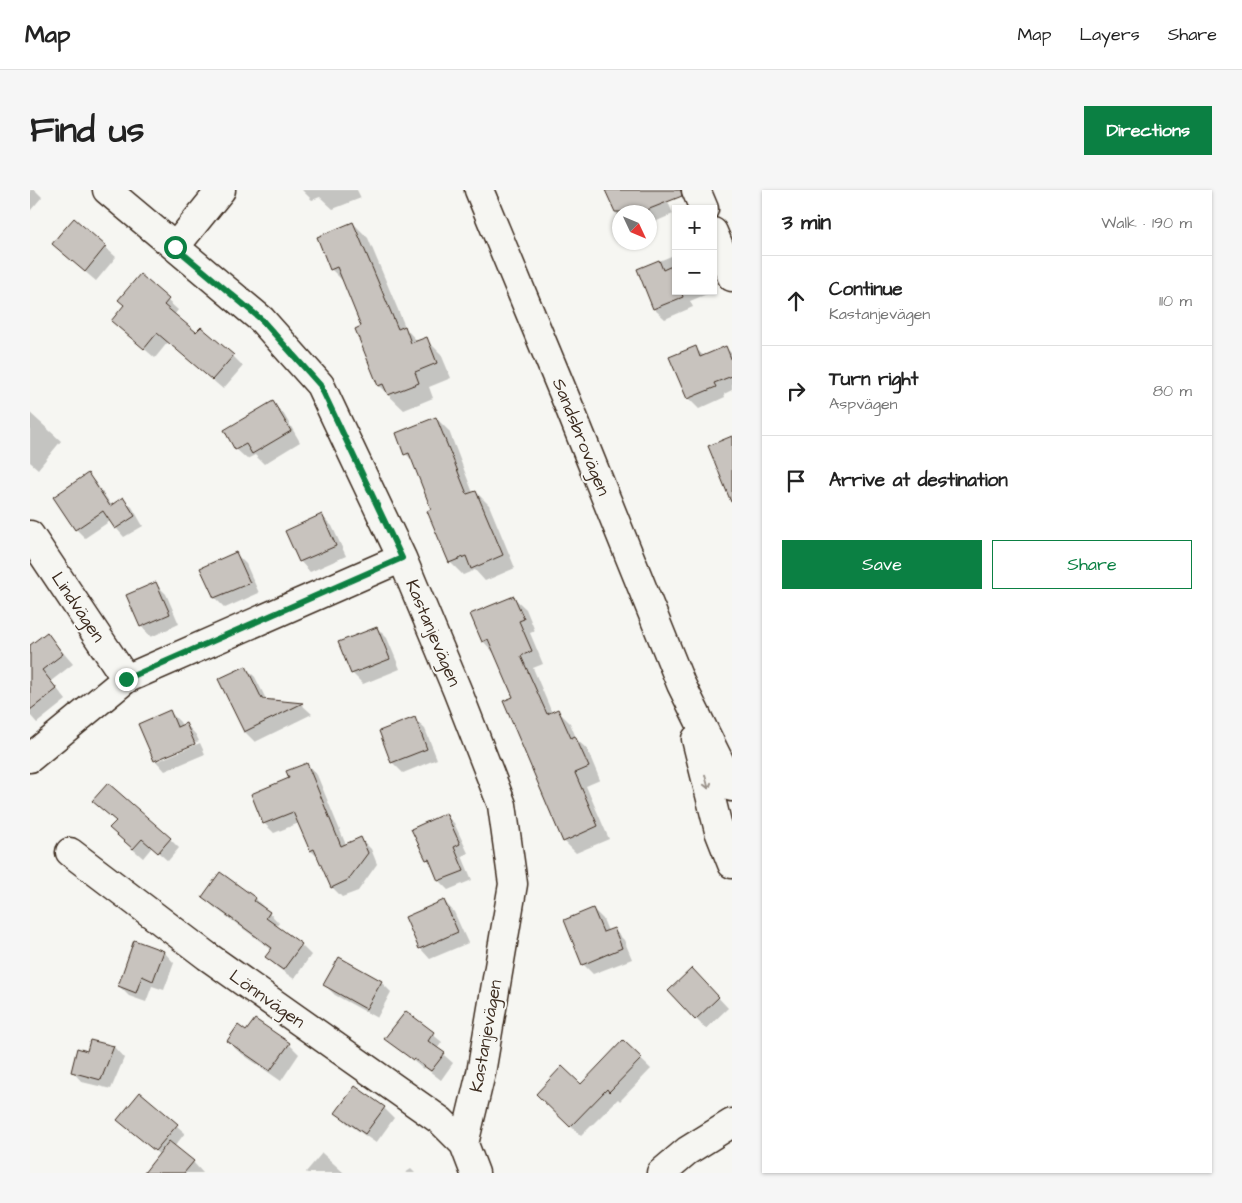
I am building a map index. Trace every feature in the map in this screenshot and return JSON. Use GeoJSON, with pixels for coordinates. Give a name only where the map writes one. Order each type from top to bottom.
{"type":"FeatureCollection","features":[{"type":"Feature","properties":{"kind":"street","name":"Kastanjevägen"},"geometry":{"type":"LineString","coordinates":[[108,190],[262,320],[320,385],[402,558],[502,805],[512,884],[481,1073],[464,1144]]}},
{"type":"Feature","properties":{"kind":"street"},"geometry":{"type":"LineString","coordinates":[[175,247],[221,190]]}},
{"type":"Feature","properties":{"kind":"street","name":"Sandsbrovägen"},"geometry":{"type":"LineString","coordinates":[[479,190],[574,418],[681,684],[732,787]]}},
{"type":"Feature","properties":{"kind":"street"},"geometry":{"type":"LineString","coordinates":[[696,190],[702,205]]}},
{"type":"Feature","properties":{"kind":"street"},"geometry":{"type":"LineString","coordinates":[[717,241],[732,277]]}},
{"type":"Feature","properties":{"kind":"street","name":"Lindvägen"},"geometry":{"type":"LineString","coordinates":[[30,535],[126,679]]}},
{"type":"Feature","properties":{"kind":"street"},"geometry":{"type":"LineString","coordinates":[[30,758],[126,679],[402,558]]}},
{"type":"Feature","properties":{"kind":"street","name":"Sandsbrovägen"},"geometry":{"type":"LineString","coordinates":[[681,684],[720,831],[732,864]]}},
{"type":"Feature","properties":{"kind":"street","name":"Lönnvägen"},"geometry":{"type":"LineString","coordinates":[[70,852],[207,956],[441,1121],[464,1144]]}},
{"type":"Feature","properties":{"kind":"street"},"geometry":{"type":"LineString","coordinates":[[661,1173],[687,1151],[732,1123]]}},
{"type":"Feature","properties":{"kind":"street"},"geometry":{"type":"LineString","coordinates":[[464,1144],[475,1173]]}},
{"type":"Feature","properties":{"kind":"building"},"geometry":{"type":"Polygon","coordinates":[[[605,190],[681,190],[682,196],[657,206],[612,205],[605,190]]]}},
{"type":"Feature","properties":{"kind":"building"},"geometry":{"type":"Polygon","coordinates":[[[74,218],[106,246],[85,272],[52,244],[74,218]]]}},
{"type":"Feature","properties":{"kind":"building"},"geometry":{"type":"Polygon","coordinates":[[[353,222],[398,329],[405,326],[411,343],[427,337],[437,363],[415,372],[419,383],[388,395],[383,384],[378,386],[355,329],[361,326],[337,267],[330,270],[317,237],[353,222]]]}},
{"type":"Feature","properties":{"kind":"building"},"geometry":{"type":"Polygon","coordinates":[[[659,260],[663,270],[672,266],[672,295],[682,295],[683,297],[653,309],[637,269],[659,260]]]}},
{"type":"Feature","properties":{"kind":"building"},"geometry":{"type":"Polygon","coordinates":[[[140,274],[169,299],[164,305],[196,332],[201,327],[234,355],[212,380],[157,333],[144,349],[111,321],[124,305],[118,300],[140,274]]]}},
{"type":"Feature","properties":{"kind":"building"},"geometry":{"type":"Polygon","coordinates":[[[696,346],[700,357],[726,346],[732,361],[732,376],[714,383],[716,387],[687,399],[669,357],[696,346]]]}},
{"type":"Feature","properties":{"kind":"building"},"geometry":{"type":"Polygon","coordinates":[[[273,401],[291,431],[252,454],[246,444],[235,450],[224,430],[273,401]]]}},
{"type":"Feature","properties":{"kind":"building"},"geometry":{"type":"Polygon","coordinates":[[[436,417],[467,494],[476,491],[503,555],[471,569],[466,556],[449,563],[427,511],[431,509],[409,453],[404,455],[396,433],[436,417]]]}},
{"type":"Feature","properties":{"kind":"building"},"geometry":{"type":"Polygon","coordinates":[[[732,436],[732,502],[731,502],[708,446],[732,436]]]}},
{"type":"Feature","properties":{"kind":"building"},"geometry":{"type":"Polygon","coordinates":[[[88,473],[110,506],[123,497],[135,516],[115,529],[103,511],[75,530],[53,497],[88,473]]]}},
{"type":"Feature","properties":{"kind":"building"},"geometry":{"type":"Polygon","coordinates":[[[322,514],[336,546],[299,562],[285,531],[322,514]]]}},
{"type":"Feature","properties":{"kind":"building"},"geometry":{"type":"Polygon","coordinates":[[[236,552],[250,583],[214,598],[200,568],[236,552]]]}},
{"type":"Feature","properties":{"kind":"building"},"geometry":{"type":"Polygon","coordinates":[[[156,582],[170,614],[140,627],[126,595],[156,582]]]}},
{"type":"Feature","properties":{"kind":"building"},"geometry":{"type":"Polygon","coordinates":[[[514,596],[524,619],[519,621],[532,651],[521,656],[547,714],[558,709],[571,738],[575,736],[589,767],[575,773],[598,826],[563,842],[503,701],[513,697],[488,639],[482,642],[470,614],[514,596]]]}},
{"type":"Feature","properties":{"kind":"building"},"geometry":{"type":"Polygon","coordinates":[[[377,627],[390,659],[351,674],[338,642],[377,627]]]}},
{"type":"Feature","properties":{"kind":"building"},"geometry":{"type":"Polygon","coordinates":[[[47,632],[63,654],[42,670],[57,689],[30,710],[30,645],[47,632]]]}},
{"type":"Feature","properties":{"kind":"building"},"geometry":{"type":"Polygon","coordinates":[[[246,666],[262,699],[303,703],[244,732],[218,679],[246,666]]]}},
{"type":"Feature","properties":{"kind":"building"},"geometry":{"type":"Polygon","coordinates":[[[170,710],[177,727],[186,723],[195,744],[154,761],[138,724],[170,710]]]}},
{"type":"Feature","properties":{"kind":"building"},"geometry":{"type":"Polygon","coordinates":[[[415,717],[427,749],[391,763],[379,731],[415,717]]]}},
{"type":"Feature","properties":{"kind":"building"},"geometry":{"type":"Polygon","coordinates":[[[307,763],[341,846],[361,837],[368,853],[348,880],[331,888],[314,849],[310,851],[293,812],[263,824],[251,794],[289,778],[286,771],[307,763]]]}},
{"type":"Feature","properties":{"kind":"building"},"geometry":{"type":"Polygon","coordinates":[[[108,783],[171,838],[158,853],[142,839],[133,849],[109,828],[116,821],[92,801],[108,783]]]}},
{"type":"Feature","properties":{"kind":"building"},"geometry":{"type":"Polygon","coordinates":[[[446,813],[460,844],[454,847],[464,871],[438,881],[429,859],[426,860],[411,829],[446,813]]]}},
{"type":"Feature","properties":{"kind":"building"},"geometry":{"type":"Polygon","coordinates":[[[220,872],[256,898],[254,901],[270,912],[266,918],[302,944],[283,970],[265,957],[272,948],[202,897],[220,872]]]}},
{"type":"Feature","properties":{"kind":"building"},"geometry":{"type":"Polygon","coordinates":[[[444,900],[458,932],[419,949],[405,917],[444,900]]]}},
{"type":"Feature","properties":{"kind":"building"},"geometry":{"type":"Polygon","coordinates":[[[593,908],[603,932],[614,928],[622,948],[582,965],[564,920],[593,908]]]}},
{"type":"Feature","properties":{"kind":"building"},"geometry":{"type":"Polygon","coordinates":[[[134,940],[164,951],[153,981],[142,976],[136,993],[118,986],[134,940]]]}},
{"type":"Feature","properties":{"kind":"building"},"geometry":{"type":"Polygon","coordinates":[[[339,957],[382,981],[366,1009],[323,985],[339,957]]]}},
{"type":"Feature","properties":{"kind":"building"},"geometry":{"type":"Polygon","coordinates":[[[692,968],[719,997],[695,1020],[668,991],[692,968]]]}},
{"type":"Feature","properties":{"kind":"building"},"geometry":{"type":"Polygon","coordinates":[[[406,1011],[434,1032],[428,1041],[445,1053],[431,1071],[384,1039],[406,1011]]]}},
{"type":"Feature","properties":{"kind":"building"},"geometry":{"type":"Polygon","coordinates":[[[255,1019],[290,1043],[270,1071],[227,1041],[238,1025],[246,1031],[255,1019]]]}},
{"type":"Feature","properties":{"kind":"building"},"geometry":{"type":"Polygon","coordinates":[[[90,1040],[114,1046],[101,1080],[71,1072],[77,1048],[87,1051],[90,1040]]]}},
{"type":"Feature","properties":{"kind":"building"},"geometry":{"type":"Polygon","coordinates":[[[623,1040],[642,1058],[609,1092],[607,1089],[570,1127],[536,1094],[562,1066],[581,1084],[623,1040]]]}},
{"type":"Feature","properties":{"kind":"building"},"geometry":{"type":"Polygon","coordinates":[[[355,1086],[385,1107],[365,1134],[335,1113],[355,1086]]]}},
{"type":"Feature","properties":{"kind":"building"},"geometry":{"type":"Polygon","coordinates":[[[140,1092],[178,1124],[155,1151],[117,1120],[140,1092]]]}},
{"type":"Feature","properties":{"kind":"building"},"geometry":{"type":"Polygon","coordinates":[[[169,1141],[194,1161],[184,1173],[144,1173],[169,1141]]]}},
{"type":"Feature","properties":{"kind":"route"},"geometry":{"type":"LineString","coordinates":[[126,679],[402,558],[320,385],[262,320],[175,247]]}}]}
